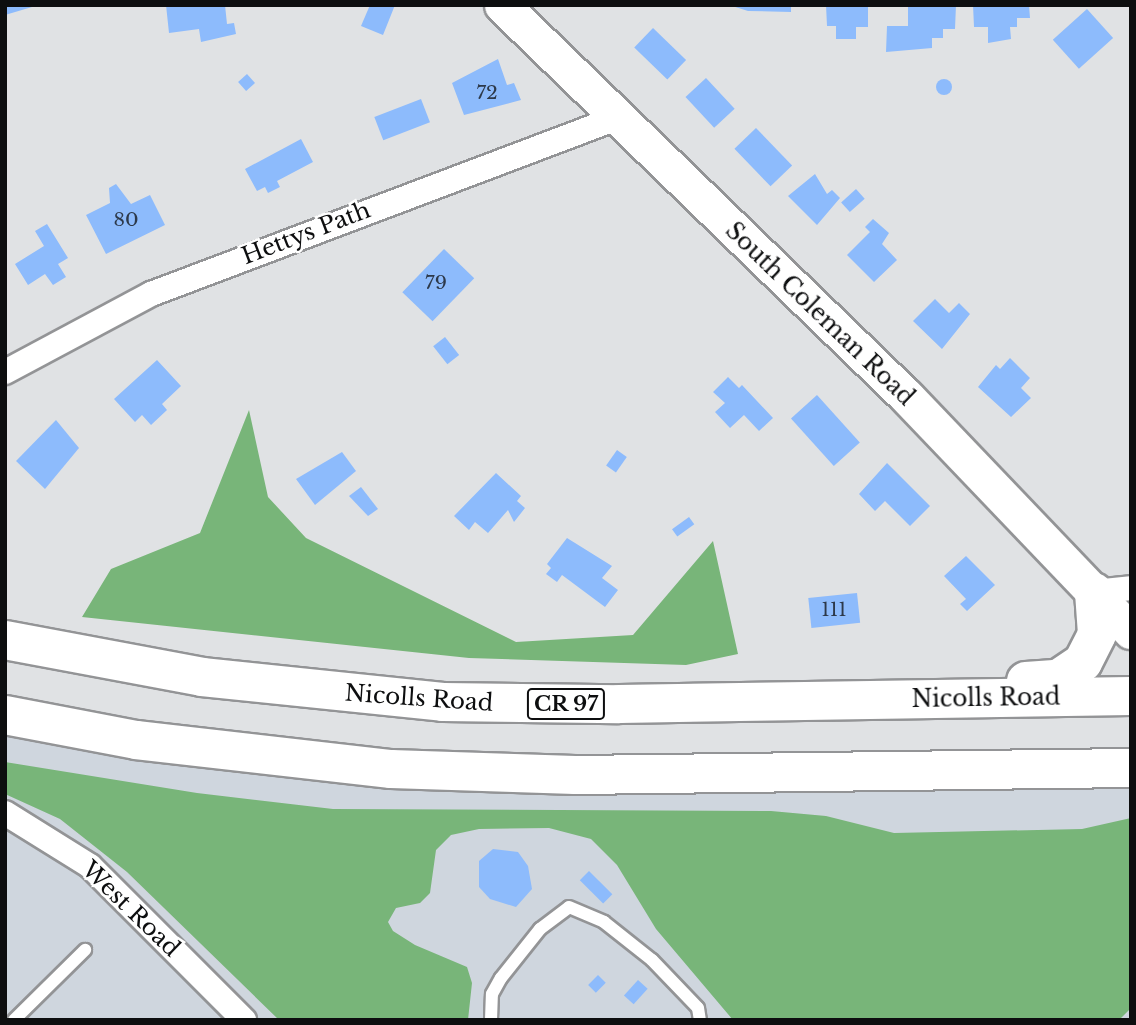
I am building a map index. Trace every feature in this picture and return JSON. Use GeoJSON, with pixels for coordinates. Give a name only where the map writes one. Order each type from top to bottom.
{"type":"FeatureCollection","features":[{"type":"Feature","properties":{"kind":"highway"},"geometry":{"type":"LineString","coordinates":[[810,699],[1058,678],[1083,662],[1093,649],[1099,618],[1112,590]]}},
{"type":"Feature","properties":{"kind":"highway","name":"Nicolls Road"},"geometry":{"type":"LineString","coordinates":[[5,640],[202,677],[393,698],[594,704],[1131,696]]}},
{"type":"Feature","properties":{"kind":"highway"},"geometry":{"type":"LineString","coordinates":[[5,717],[303,761],[480,773],[1131,768]]}},
{"type":"Feature","properties":{"kind":"street","name":"South Coleman Road"},"geometry":{"type":"LineString","coordinates":[[502,5],[907,397],[1112,590],[1131,631]]}},
{"type":"Feature","properties":{"kind":"street","name":"Hettys Path"},"geometry":{"type":"LineString","coordinates":[[5,372],[150,294],[618,118]]}},
{"type":"Feature","properties":{"kind":"street","name":"West Road"},"geometry":{"type":"LineString","coordinates":[[5,813],[90,866],[244,1020]]}},
{"type":"Feature","properties":{"kind":"lane"},"geometry":{"type":"LineString","coordinates":[[491,1020],[489,1004],[501,978],[540,929],[569,907],[604,922],[633,944],[689,998],[700,1020]]}},
{"type":"Feature","properties":{"kind":"lane"},"geometry":{"type":"LineString","coordinates":[[14,1020],[85,950]]}},
{"type":"Feature","properties":{"kind":"shaded area"},"geometry":{"type":"Polygon","coordinates":[[[5,715],[303,761],[1131,768],[1131,1020],[5,1020],[5,715]]]}},
{"type":"Feature","properties":{"kind":"green space"},"geometry":{"type":"Polygon","coordinates":[[[249,410],[268,497],[306,538],[516,642],[633,635],[713,541],[738,654],[686,665],[469,658],[82,617],[111,569],[200,533],[249,410]]]}},
{"type":"Feature","properties":{"kind":"green space"},"geometry":{"type":"Polygon","coordinates":[[[5,762],[197,793],[333,809],[771,811],[826,816],[894,833],[1082,829],[1131,818],[1131,1008],[1119,1020],[733,1020],[656,929],[617,865],[591,839],[549,828],[479,829],[451,835],[436,850],[430,893],[420,903],[396,908],[388,922],[393,931],[415,945],[467,967],[472,983],[468,1020],[279,1020],[127,872],[60,819],[5,794],[5,762]]]}},
{"type":"Feature","properties":{"kind":"building"},"geometry":{"type":"Polygon","coordinates":[[[5,5],[32,5],[32,7],[5,15],[5,5]]]}},
{"type":"Feature","properties":{"kind":"building"},"geometry":{"type":"Polygon","coordinates":[[[166,5],[225,5],[227,24],[234,23],[236,34],[201,42],[199,29],[169,33],[166,5]]]}},
{"type":"Feature","properties":{"kind":"building"},"geometry":{"type":"Polygon","coordinates":[[[370,5],[395,5],[383,35],[361,26],[370,5]]]}},
{"type":"Feature","properties":{"kind":"building"},"geometry":{"type":"Polygon","coordinates":[[[729,5],[791,5],[791,12],[748,11],[729,5]]]}},
{"type":"Feature","properties":{"kind":"building"},"geometry":{"type":"Polygon","coordinates":[[[826,5],[868,5],[868,27],[856,27],[856,39],[836,39],[836,26],[827,26],[826,5]]]}},
{"type":"Feature","properties":{"kind":"building"},"geometry":{"type":"Polygon","coordinates":[[[908,5],[956,5],[955,29],[943,29],[943,38],[932,38],[932,48],[886,52],[887,26],[908,26],[908,5]]]}},
{"type":"Feature","properties":{"kind":"building"},"geometry":{"type":"Polygon","coordinates":[[[973,5],[1029,5],[1030,18],[1017,18],[1017,27],[1010,27],[1011,39],[988,43],[988,27],[974,27],[973,5]]]}},
{"type":"Feature","properties":{"kind":"building"},"geometry":{"type":"Polygon","coordinates":[[[1087,9],[1113,38],[1079,69],[1053,40],[1087,9]]]}},
{"type":"Feature","properties":{"kind":"building"},"geometry":{"type":"Polygon","coordinates":[[[653,28],[686,60],[667,79],[634,47],[653,28]]]}},
{"type":"Feature","properties":{"kind":"building"},"geometry":{"type":"Polygon","coordinates":[[[498,59],[507,85],[514,83],[521,100],[464,115],[452,83],[498,59]]]}},
{"type":"Feature","properties":{"kind":"building"},"geometry":{"type":"Polygon","coordinates":[[[247,74],[255,83],[246,91],[238,82],[247,74]]]}},
{"type":"Feature","properties":{"kind":"building"},"geometry":{"type":"Polygon","coordinates":[[[706,78],[735,109],[714,128],[686,97],[706,78]]]}},
{"type":"Feature","properties":{"kind":"building"},"geometry":{"type":"Polygon","coordinates":[[[944,79],[952,87],[944,95],[936,87],[944,79]]]}},
{"type":"Feature","properties":{"kind":"building"},"geometry":{"type":"Polygon","coordinates":[[[421,99],[430,122],[383,140],[374,117],[421,99]]]}},
{"type":"Feature","properties":{"kind":"building"},"geometry":{"type":"Polygon","coordinates":[[[756,128],[792,165],[771,186],[734,149],[756,128]]]}},
{"type":"Feature","properties":{"kind":"building"},"geometry":{"type":"Polygon","coordinates":[[[301,139],[313,162],[277,181],[280,187],[268,193],[265,187],[257,191],[245,169],[301,139]]]}},
{"type":"Feature","properties":{"kind":"building"},"geometry":{"type":"Polygon","coordinates":[[[815,174],[827,194],[832,190],[840,198],[817,225],[788,196],[815,174]]]}},
{"type":"Feature","properties":{"kind":"building"},"geometry":{"type":"Polygon","coordinates":[[[116,184],[131,204],[150,195],[165,225],[106,254],[86,215],[110,203],[109,188],[116,184]]]}},
{"type":"Feature","properties":{"kind":"building"},"geometry":{"type":"Polygon","coordinates":[[[856,189],[865,199],[850,212],[841,202],[856,189]]]}},
{"type":"Feature","properties":{"kind":"building"},"geometry":{"type":"Polygon","coordinates":[[[873,219],[889,233],[882,244],[897,260],[874,282],[847,255],[870,232],[865,227],[873,219]]]}},
{"type":"Feature","properties":{"kind":"building"},"geometry":{"type":"Polygon","coordinates":[[[47,224],[68,258],[58,264],[66,277],[53,285],[45,274],[28,285],[15,264],[44,246],[35,231],[47,224]]]}},
{"type":"Feature","properties":{"kind":"building"},"geometry":{"type":"Polygon","coordinates":[[[444,249],[474,278],[433,321],[402,292],[444,249]]]}},
{"type":"Feature","properties":{"kind":"building"},"geometry":{"type":"Polygon","coordinates":[[[935,299],[949,313],[959,303],[970,314],[942,349],[913,321],[935,299]]]}},
{"type":"Feature","properties":{"kind":"building"},"geometry":{"type":"Polygon","coordinates":[[[445,337],[459,355],[447,364],[433,346],[445,337]]]}},
{"type":"Feature","properties":{"kind":"building"},"geometry":{"type":"Polygon","coordinates":[[[1010,358],[1030,378],[1021,388],[1031,398],[1011,417],[978,387],[996,365],[1000,369],[1010,358]]]}},
{"type":"Feature","properties":{"kind":"building"},"geometry":{"type":"Polygon","coordinates":[[[157,360],[181,386],[162,404],[167,410],[151,425],[142,415],[135,422],[114,399],[157,360]]]}},
{"type":"Feature","properties":{"kind":"building"},"geometry":{"type":"Polygon","coordinates":[[[728,377],[739,388],[742,385],[773,418],[759,431],[744,415],[730,428],[715,412],[725,403],[713,392],[728,377]]]}},
{"type":"Feature","properties":{"kind":"building"},"geometry":{"type":"Polygon","coordinates":[[[817,395],[860,443],[834,466],[791,418],[817,395]]]}},
{"type":"Feature","properties":{"kind":"building"},"geometry":{"type":"Polygon","coordinates":[[[56,420],[79,448],[45,489],[16,461],[56,420]]]}},
{"type":"Feature","properties":{"kind":"building"},"geometry":{"type":"Polygon","coordinates":[[[617,450],[627,457],[616,472],[606,466],[617,450]]]}},
{"type":"Feature","properties":{"kind":"building"},"geometry":{"type":"Polygon","coordinates":[[[342,452],[356,471],[315,505],[296,479],[342,452]]]}},
{"type":"Feature","properties":{"kind":"building"},"geometry":{"type":"Polygon","coordinates":[[[887,463],[930,506],[910,526],[885,501],[875,511],[859,494],[887,463]]]}},
{"type":"Feature","properties":{"kind":"building"},"geometry":{"type":"Polygon","coordinates":[[[496,473],[521,496],[517,501],[525,508],[514,522],[508,510],[488,533],[475,522],[469,530],[454,516],[496,473]]]}},
{"type":"Feature","properties":{"kind":"building"},"geometry":{"type":"Polygon","coordinates":[[[361,487],[378,509],[368,516],[349,496],[361,487]]]}},
{"type":"Feature","properties":{"kind":"building"},"geometry":{"type":"Polygon","coordinates":[[[689,517],[694,524],[677,537],[672,529],[689,517]]]}},
{"type":"Feature","properties":{"kind":"building"},"geometry":{"type":"Polygon","coordinates":[[[567,538],[612,566],[602,578],[618,590],[605,607],[562,575],[557,582],[546,574],[551,568],[547,564],[567,538]]]}},
{"type":"Feature","properties":{"kind":"building"},"geometry":{"type":"Polygon","coordinates":[[[966,556],[995,585],[967,611],[960,604],[966,599],[944,576],[966,556]]]}},
{"type":"Feature","properties":{"kind":"building"},"geometry":{"type":"Polygon","coordinates":[[[857,593],[860,623],[811,628],[808,598],[857,593]]]}},
{"type":"Feature","properties":{"kind":"building"},"geometry":{"type":"Polygon","coordinates":[[[493,849],[518,852],[528,866],[532,889],[516,907],[490,899],[479,887],[479,861],[493,849]]]}},
{"type":"Feature","properties":{"kind":"building"},"geometry":{"type":"Polygon","coordinates":[[[589,871],[612,894],[603,904],[580,880],[589,871]]]}},
{"type":"Feature","properties":{"kind":"building"},"geometry":{"type":"Polygon","coordinates":[[[598,975],[606,983],[596,993],[588,985],[598,975]]]}},
{"type":"Feature","properties":{"kind":"building"},"geometry":{"type":"Polygon","coordinates":[[[638,980],[648,989],[634,1004],[624,996],[638,980]]]}}]}
